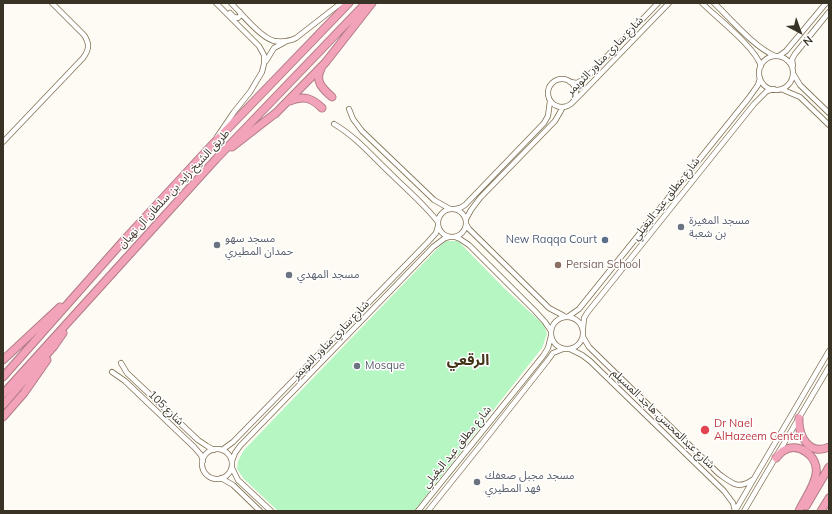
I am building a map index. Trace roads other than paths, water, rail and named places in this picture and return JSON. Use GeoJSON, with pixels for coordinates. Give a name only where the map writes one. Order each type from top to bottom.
{"type":"FeatureCollection","features":[{"type":"Feature","properties":{"kind":"highway","name":"طريق الشيخ زايد بن سلطان آل نهيان"},"geometry":{"type":"LineString","coordinates":[[3,377],[83,285],[211,146],[349,3]]}},
{"type":"Feature","properties":{"kind":"highway","name":"طريق الشيخ زايد بن سلطان آل نهيان"},"geometry":{"type":"LineString","coordinates":[[3,394],[216,159],[366,3]]}},
{"type":"Feature","properties":{"kind":"highway"},"geometry":{"type":"LineString","coordinates":[[332,96],[321,86],[318,79],[320,71],[372,3]]}},
{"type":"Feature","properties":{"kind":"highway"},"geometry":{"type":"LineString","coordinates":[[275,114],[325,63]]}},
{"type":"Feature","properties":{"kind":"highway"},"geometry":{"type":"LineString","coordinates":[[216,159],[290,102],[301,97],[310,99],[322,108]]}},
{"type":"Feature","properties":{"kind":"highway"},"geometry":{"type":"LineString","coordinates":[[3,360],[83,285]]}},
{"type":"Feature","properties":{"kind":"highway"},"geometry":{"type":"LineString","coordinates":[[3,417],[35,377],[54,350],[67,324]]}},
{"type":"Feature","properties":{"kind":"highway"},"geometry":{"type":"LineString","coordinates":[[3,405],[58,342]]}},
{"type":"Feature","properties":{"kind":"highway"},"geometry":{"type":"LineString","coordinates":[[799,418],[798,428],[804,441],[810,446],[818,449],[829,447]]}},
{"type":"Feature","properties":{"kind":"highway"},"geometry":{"type":"LineString","coordinates":[[776,458],[783,451],[791,448],[799,448],[807,452],[812,457],[816,465],[816,474],[799,511]]}},
{"type":"Feature","properties":{"kind":"highway"},"geometry":{"type":"LineString","coordinates":[[803,511],[829,466]]}},
{"type":"Feature","properties":{"kind":"highway"},"geometry":{"type":"LineString","coordinates":[[821,511],[829,498]]}},
{"type":"Feature","properties":{"kind":"street"},"geometry":{"type":"LineString","coordinates":[[3,142],[83,58],[88,50],[88,41],[52,3]]}},
{"type":"Feature","properties":{"kind":"street"},"geometry":{"type":"LineString","coordinates":[[216,3],[259,46],[264,55],[264,64]]}},
{"type":"Feature","properties":{"kind":"street"},"geometry":{"type":"LineString","coordinates":[[220,3],[234,17],[240,16],[240,12]]}},
{"type":"Feature","properties":{"kind":"street"},"geometry":{"type":"LineString","coordinates":[[231,3],[268,38],[274,40],[291,40]]}},
{"type":"Feature","properties":{"kind":"street"},"geometry":{"type":"LineString","coordinates":[[211,146],[223,127],[258,80],[264,64],[274,48],[304,33],[341,3]]}},
{"type":"Feature","properties":{"kind":"street","name":"شارع ساري مناور الثويمر"},"geometry":{"type":"LineString","coordinates":[[570,82],[577,83],[587,77],[658,3]]}},
{"type":"Feature","properties":{"kind":"street","name":"شارع ساري مناور الثويمر"},"geometry":{"type":"LineString","coordinates":[[571,104],[669,3]]}},
{"type":"Feature","properties":{"kind":"street"},"geometry":{"type":"LineString","coordinates":[[702,3],[750,49],[758,59],[761,66],[760,78],[765,86],[774,90],[781,89],[790,83],[794,74]]}},
{"type":"Feature","properties":{"kind":"street"},"geometry":{"type":"LineString","coordinates":[[714,3],[756,43],[768,52],[788,60],[793,68]]}},
{"type":"Feature","properties":{"kind":"street"},"geometry":{"type":"LineString","coordinates":[[761,66],[766,59],[777,56],[786,51],[826,3]]}},
{"type":"Feature","properties":{"kind":"street"},"geometry":{"type":"LineString","coordinates":[[829,12],[792,59],[796,80],[829,113]]}},
{"type":"Feature","properties":{"kind":"street","name":"شارع مطلق عيد البغيلي"},"geometry":{"type":"LineString","coordinates":[[567,316],[579,309],[748,99],[758,85],[760,78]]}},
{"type":"Feature","properties":{"kind":"street"},"geometry":{"type":"LineString","coordinates":[[438,224],[442,213],[460,208],[465,204],[544,124],[548,116],[550,101],[548,90],[553,82],[563,79],[573,85],[576,93],[571,104],[563,107],[556,106],[550,101]]}},
{"type":"Feature","properties":{"kind":"street"},"geometry":{"type":"LineString","coordinates":[[781,89],[800,97],[829,125]]}},
{"type":"Feature","properties":{"kind":"street","name":"شارع مطلق عيد البغيلي"},"geometry":{"type":"LineString","coordinates":[[583,328],[584,318],[587,313],[704,165],[754,104],[767,91],[774,90]]}},
{"type":"Feature","properties":{"kind":"street","name":"شارع ساري مناور الثويمر"},"geometry":{"type":"LineString","coordinates":[[466,222],[471,210],[480,198],[556,121],[563,107]]}},
{"type":"Feature","properties":{"kind":"street"},"geometry":{"type":"LineString","coordinates":[[334,124],[359,143],[427,209],[438,224],[442,233],[449,237],[460,239],[469,245],[545,322],[556,344],[563,349],[570,349],[578,345],[583,337],[583,328],[578,320],[549,308],[469,229],[462,212],[434,200],[362,131],[353,119],[349,109]]}},
{"type":"Feature","properties":{"kind":"street"},"geometry":{"type":"LineString","coordinates":[[455,237],[462,233],[466,222]]}},
{"type":"Feature","properties":{"kind":"street","name":"شارع ساري مناور الثويمر"},"geometry":{"type":"LineString","coordinates":[[222,450],[233,442],[434,236],[438,224]]}},
{"type":"Feature","properties":{"kind":"street","name":"شارع ساري مناور الثويمر"},"geometry":{"type":"LineString","coordinates":[[232,461],[238,450],[252,435],[433,247],[445,238],[449,237]]}},
{"type":"Feature","properties":{"kind":"street"},"geometry":{"type":"LineString","coordinates":[[551,334],[555,322],[567,316]]}},
{"type":"Feature","properties":{"kind":"street","name":"شارع مطلق عيد البغيلي"},"geometry":{"type":"LineString","coordinates":[[418,511],[542,356],[550,343],[551,334]]}},
{"type":"Feature","properties":{"kind":"street","name":"شارع عبدالمحسن هاجد المسيلم"},"geometry":{"type":"LineString","coordinates":[[583,337],[589,347],[719,474],[738,486],[745,485],[752,480]]}},
{"type":"Feature","properties":{"kind":"street","name":"شارع مطلق عيد البغيلي"},"geometry":{"type":"LineString","coordinates":[[428,511],[553,353],[563,349]]}},
{"type":"Feature","properties":{"kind":"street","name":"شارع عبدالمحسن هاجد المسيلم"},"geometry":{"type":"LineString","coordinates":[[570,349],[585,357],[596,367],[714,481],[729,497],[735,511]]}},
{"type":"Feature","properties":{"kind":"street"},"geometry":{"type":"LineString","coordinates":[[735,511],[829,351]]}},
{"type":"Feature","properties":{"kind":"street"},"geometry":{"type":"LineString","coordinates":[[596,367],[594,362],[595,359],[598,358],[604,361]]}},
{"type":"Feature","properties":{"kind":"street","name":"شارع 105"},"geometry":{"type":"LineString","coordinates":[[121,363],[128,373],[198,440],[214,450]]}},
{"type":"Feature","properties":{"kind":"street"},"geometry":{"type":"LineString","coordinates":[[744,511],[829,367]]}},
{"type":"Feature","properties":{"kind":"street","name":"شارع 105"},"geometry":{"type":"LineString","coordinates":[[112,372],[125,381],[194,447],[201,455],[203,461]]}},
{"type":"Feature","properties":{"kind":"street"},"geometry":{"type":"LineString","coordinates":[[232,468],[228,475],[215,479],[207,475],[203,468],[203,461],[207,454],[214,450],[222,450],[228,454],[232,461],[232,468],[238,480],[272,511]]}},
{"type":"Feature","properties":{"kind":"street"},"geometry":{"type":"LineString","coordinates":[[714,481],[721,481],[722,477],[719,474]]}},
{"type":"Feature","properties":{"kind":"street"},"geometry":{"type":"LineString","coordinates":[[221,478],[233,485],[260,511]]}},
{"type":"Feature","properties":{"kind":"place","name":"مسجد المغيرة بن شعبة"},"geometry":{"type":"Point","coordinates":[681,227]}},
{"type":"Feature","properties":{"kind":"place","name":"New Raqqa Court"},"geometry":{"type":"Point","coordinates":[605,240]}},
{"type":"Feature","properties":{"kind":"place","name":"مسجد سهو حمدان المطيري"},"geometry":{"type":"Point","coordinates":[217,245]}},
{"type":"Feature","properties":{"kind":"place","name":"Persian School"},"geometry":{"type":"Point","coordinates":[558,265]}},
{"type":"Feature","properties":{"kind":"place","name":"مسجد المهدي"},"geometry":{"type":"Point","coordinates":[289,275]}},
{"type":"Feature","properties":{"kind":"place","name":"Mosque"},"geometry":{"type":"Point","coordinates":[357,366]}},
{"type":"Feature","properties":{"kind":"place","name":"Dr Nael AlHazeem Center"},"geometry":{"type":"Point","coordinates":[705,430]}},
{"type":"Feature","properties":{"kind":"place","name":"مسجد مجبل صعفك فهد المطيري"},"geometry":{"type":"Point","coordinates":[477,482]}},
{"type":"Feature","properties":{"kind":"district","name":"الرقعي"},"geometry":{"type":"Point","coordinates":[468,360]}}]}
